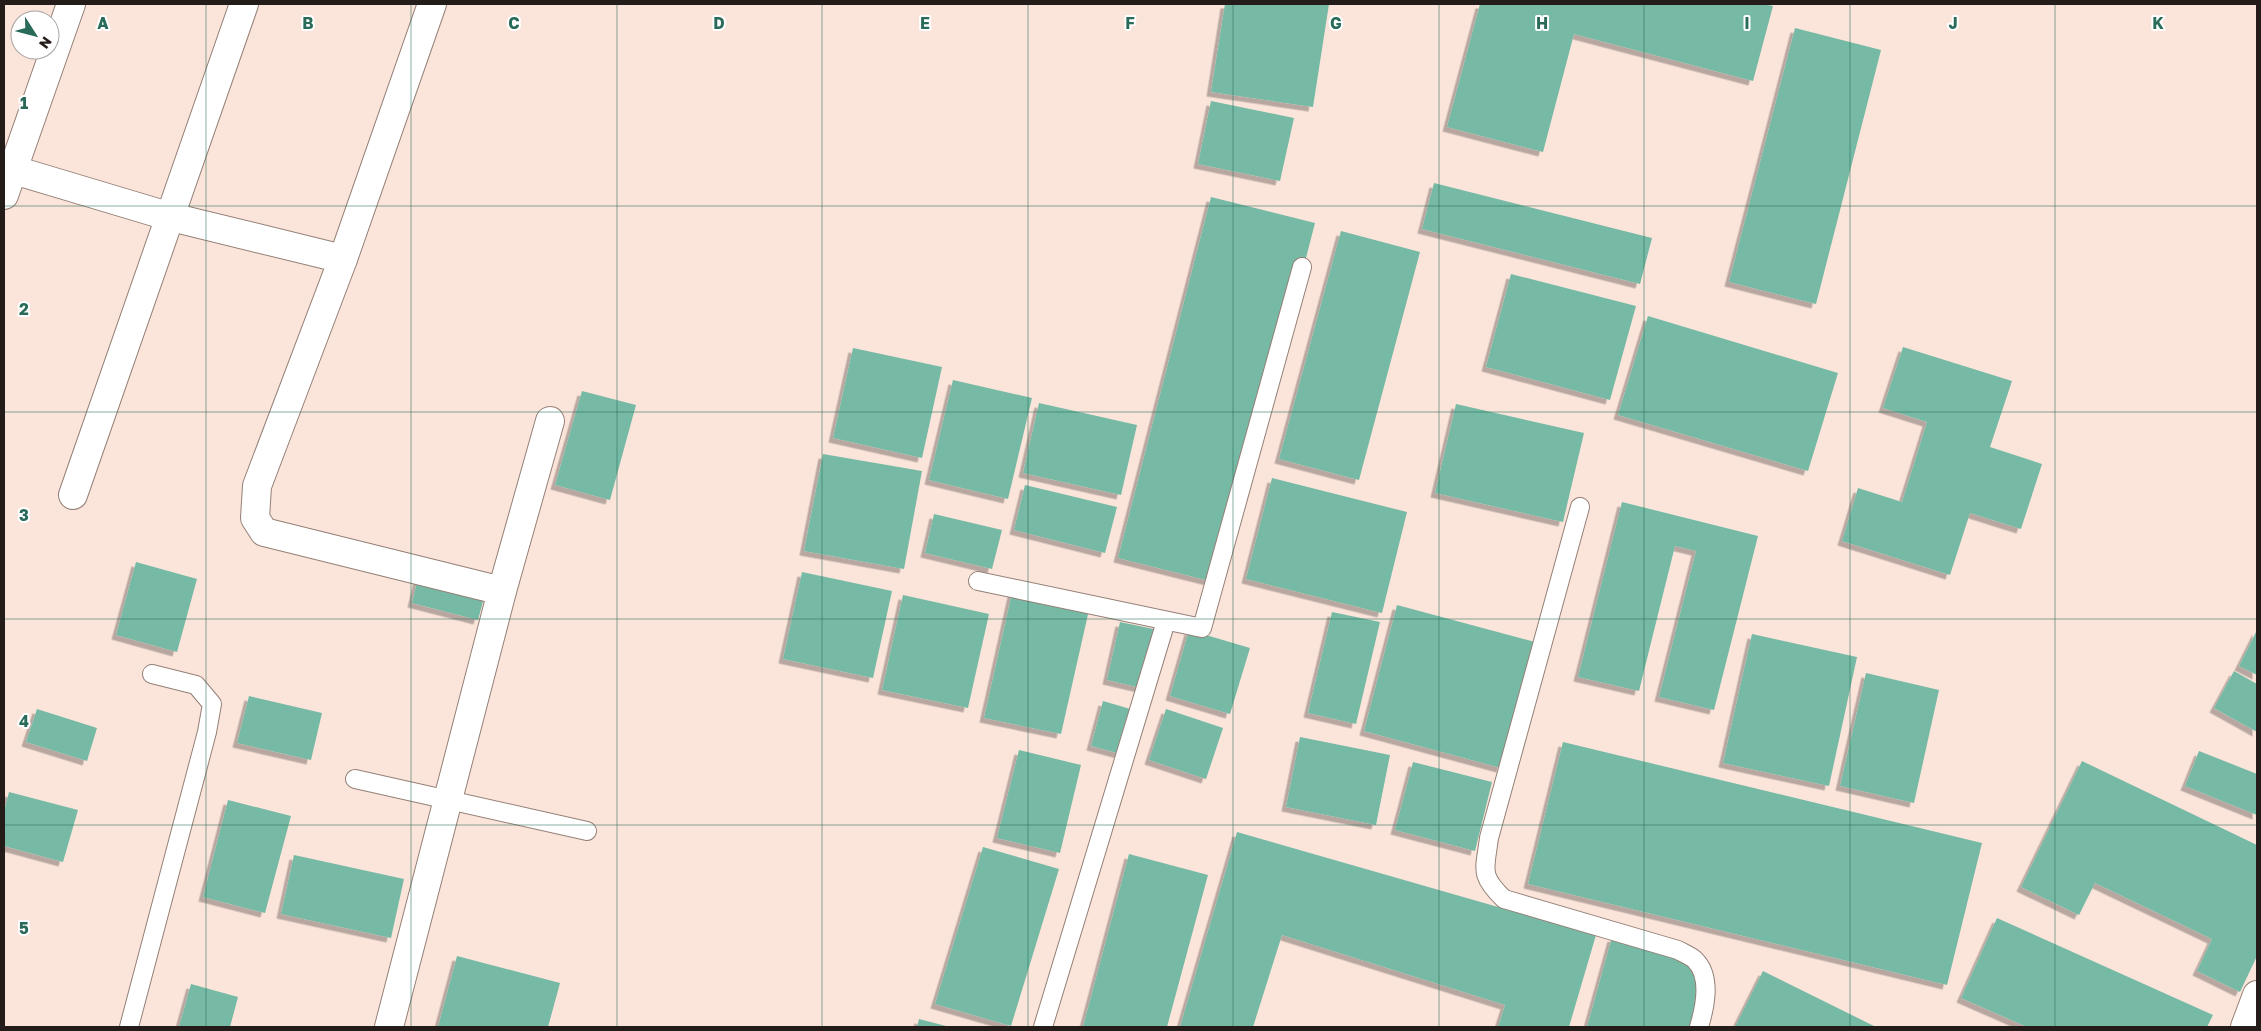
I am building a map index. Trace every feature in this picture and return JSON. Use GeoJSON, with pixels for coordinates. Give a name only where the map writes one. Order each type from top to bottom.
{"type":"FeatureCollection","features":[{"type":"Feature","properties":{"kind":"street"},"geometry":{"type":"LineString","coordinates":[[71,4],[7,178],[343,259]]}},
{"type":"Feature","properties":{"kind":"street"},"geometry":{"type":"LineString","coordinates":[[73,495],[244,4]]}},
{"type":"Feature","properties":{"kind":"street"},"geometry":{"type":"LineString","coordinates":[[432,4],[343,259],[257,486],[255,518],[264,532],[502,590]]}},
{"type":"Feature","properties":{"kind":"street"},"geometry":{"type":"LineString","coordinates":[[389,1027],[449,801],[502,590],[550,421]]}},
{"type":"Feature","properties":{"kind":"street"},"geometry":{"type":"LineString","coordinates":[[2245,1027],[2257,995]]}},
{"type":"Feature","properties":{"kind":"lane"},"geometry":{"type":"LineString","coordinates":[[978,581],[1202,628],[1302,267]]}},
{"type":"Feature","properties":{"kind":"lane"},"geometry":{"type":"LineString","coordinates":[[1580,507],[1489,838],[1484,873],[1490,886],[1504,899],[1678,950],[1696,960],[1707,984],[1704,1012],[1699,1027]]}},
{"type":"Feature","properties":{"kind":"lane"},"geometry":{"type":"LineString","coordinates":[[1042,1027],[1166,621]]}},
{"type":"Feature","properties":{"kind":"lane"},"geometry":{"type":"LineString","coordinates":[[129,1027],[212,704],[196,685],[152,674]]}},
{"type":"Feature","properties":{"kind":"lane"},"geometry":{"type":"LineString","coordinates":[[355,779],[587,830]]}},
{"type":"Feature","properties":{"kind":"building"},"geometry":{"type":"Polygon","coordinates":[[[1225,4],[1329,4],[1313,107],[1211,92],[1225,4]]]}},
{"type":"Feature","properties":{"kind":"building"},"geometry":{"type":"Polygon","coordinates":[[[1480,4],[1763,4],[1773,6],[1753,81],[1574,34],[1543,152],[1447,127],[1480,4]]]}},
{"type":"Feature","properties":{"kind":"building"},"geometry":{"type":"Polygon","coordinates":[[[1795,28],[1881,50],[1816,304],[1729,282],[1795,28]]]}},
{"type":"Feature","properties":{"kind":"building"},"geometry":{"type":"Polygon","coordinates":[[[1211,101],[1294,118],[1280,181],[1198,164],[1211,101]]]}},
{"type":"Feature","properties":{"kind":"building"},"geometry":{"type":"Polygon","coordinates":[[[1434,183],[1652,238],[1640,284],[1422,229],[1434,183]]]}},
{"type":"Feature","properties":{"kind":"building"},"geometry":{"type":"Polygon","coordinates":[[[1211,197],[1315,223],[1222,584],[1118,558],[1211,197]]]}},
{"type":"Feature","properties":{"kind":"building"},"geometry":{"type":"Polygon","coordinates":[[[1341,231],[1420,252],[1359,480],[1279,459],[1341,231]]]}},
{"type":"Feature","properties":{"kind":"building"},"geometry":{"type":"Polygon","coordinates":[[[1511,274],[1636,306],[1610,400],[1486,367],[1511,274]]]}},
{"type":"Feature","properties":{"kind":"building"},"geometry":{"type":"Polygon","coordinates":[[[1648,316],[1838,373],[1808,471],[1618,415],[1648,316]]]}},
{"type":"Feature","properties":{"kind":"building"},"geometry":{"type":"Polygon","coordinates":[[[1903,347],[2012,381],[1990,447],[2042,464],[2021,529],[1970,513],[1950,575],[1842,541],[1858,488],[1902,502],[1927,422],[1883,408],[1903,347]]]}},
{"type":"Feature","properties":{"kind":"building"},"geometry":{"type":"Polygon","coordinates":[[[853,348],[942,367],[922,458],[833,438],[853,348]]]}},
{"type":"Feature","properties":{"kind":"building"},"geometry":{"type":"Polygon","coordinates":[[[953,380],[1032,398],[1008,499],[929,480],[953,380]]]}},
{"type":"Feature","properties":{"kind":"building"},"geometry":{"type":"Polygon","coordinates":[[[582,391],[636,405],[610,500],[555,485],[582,391]]]}},
{"type":"Feature","properties":{"kind":"building"},"geometry":{"type":"Polygon","coordinates":[[[1039,403],[1137,425],[1121,495],[1023,473],[1039,403]]]}},
{"type":"Feature","properties":{"kind":"building"},"geometry":{"type":"Polygon","coordinates":[[[1456,404],[1584,433],[1563,522],[1435,493],[1456,404]]]}},
{"type":"Feature","properties":{"kind":"building"},"geometry":{"type":"Polygon","coordinates":[[[823,454],[922,471],[904,569],[804,551],[823,454]]]}},
{"type":"Feature","properties":{"kind":"building"},"geometry":{"type":"Polygon","coordinates":[[[1272,478],[1407,512],[1382,613],[1246,579],[1272,478]]]}},
{"type":"Feature","properties":{"kind":"building"},"geometry":{"type":"Polygon","coordinates":[[[1025,485],[1117,507],[1105,553],[1014,530],[1025,485]]]}},
{"type":"Feature","properties":{"kind":"building"},"geometry":{"type":"Polygon","coordinates":[[[1622,502],[1758,536],[1714,710],[1659,697],[1696,551],[1675,546],[1639,691],[1578,677],[1622,502]]]}},
{"type":"Feature","properties":{"kind":"building"},"geometry":{"type":"Polygon","coordinates":[[[934,514],[1002,530],[992,569],[925,553],[934,514]]]}},
{"type":"Feature","properties":{"kind":"building"},"geometry":{"type":"Polygon","coordinates":[[[136,562],[197,579],[177,652],[116,635],[136,562]]]}},
{"type":"Feature","properties":{"kind":"building"},"geometry":{"type":"Polygon","coordinates":[[[802,572],[892,591],[873,678],[783,659],[802,572]]]}},
{"type":"Feature","properties":{"kind":"building"},"geometry":{"type":"Polygon","coordinates":[[[418,578],[485,594],[478,620],[412,603],[418,578]]]}},
{"type":"Feature","properties":{"kind":"building"},"geometry":{"type":"Polygon","coordinates":[[[1014,584],[1091,601],[1061,734],[984,718],[1014,584]]]}},
{"type":"Feature","properties":{"kind":"building"},"geometry":{"type":"Polygon","coordinates":[[[903,595],[989,614],[968,708],[882,690],[903,595]]]}},
{"type":"Feature","properties":{"kind":"building"},"geometry":{"type":"Polygon","coordinates":[[[1397,605],[1535,642],[1501,768],[1364,731],[1397,605]]]}},
{"type":"Feature","properties":{"kind":"building"},"geometry":{"type":"Polygon","coordinates":[[[1332,612],[1380,622],[1356,724],[1308,713],[1332,612]]]}},
{"type":"Feature","properties":{"kind":"building"},"geometry":{"type":"Polygon","coordinates":[[[1120,622],[1163,631],[1150,690],[1107,680],[1120,622]]]}},
{"type":"Feature","properties":{"kind":"building"},"geometry":{"type":"Polygon","coordinates":[[[1189,630],[1250,648],[1230,714],[1170,696],[1189,630]]]}},
{"type":"Feature","properties":{"kind":"building"},"geometry":{"type":"Polygon","coordinates":[[[2257,630],[2257,675],[2239,666],[2257,630]]]}},
{"type":"Feature","properties":{"kind":"building"},"geometry":{"type":"Polygon","coordinates":[[[1752,634],[1857,657],[1829,786],[1723,763],[1752,634]]]}},
{"type":"Feature","properties":{"kind":"building"},"geometry":{"type":"Polygon","coordinates":[[[2234,671],[2257,684],[2257,732],[2214,708],[2234,671]]]}},
{"type":"Feature","properties":{"kind":"building"},"geometry":{"type":"Polygon","coordinates":[[[1866,673],[1939,690],[1914,803],[1840,786],[1866,673]]]}},
{"type":"Feature","properties":{"kind":"building"},"geometry":{"type":"Polygon","coordinates":[[[249,696],[322,713],[311,760],[237,743],[249,696]]]}},
{"type":"Feature","properties":{"kind":"building"},"geometry":{"type":"Polygon","coordinates":[[[1103,701],[1144,713],[1132,757],[1091,746],[1103,701]]]}},
{"type":"Feature","properties":{"kind":"building"},"geometry":{"type":"Polygon","coordinates":[[[37,709],[97,728],[87,761],[26,742],[37,709]]]}},
{"type":"Feature","properties":{"kind":"building"},"geometry":{"type":"Polygon","coordinates":[[[1166,709],[1223,728],[1206,779],[1149,760],[1166,709]]]}},
{"type":"Feature","properties":{"kind":"building"},"geometry":{"type":"Polygon","coordinates":[[[1300,737],[1390,755],[1376,825],[1286,807],[1300,737]]]}},
{"type":"Feature","properties":{"kind":"building"},"geometry":{"type":"Polygon","coordinates":[[[1563,742],[1982,843],[1947,985],[1528,884],[1563,742]]]}},
{"type":"Feature","properties":{"kind":"building"},"geometry":{"type":"Polygon","coordinates":[[[1019,750],[1081,765],[1060,853],[997,838],[1019,750]]]}},
{"type":"Feature","properties":{"kind":"building"},"geometry":{"type":"Polygon","coordinates":[[[2199,751],[2257,774],[2257,815],[2185,786],[2199,751]]]}},
{"type":"Feature","properties":{"kind":"building"},"geometry":{"type":"Polygon","coordinates":[[[2082,761],[2257,845],[2257,956],[2240,992],[2197,971],[2212,939],[2095,883],[2079,915],[2021,887],[2082,761]]]}},
{"type":"Feature","properties":{"kind":"building"},"geometry":{"type":"Polygon","coordinates":[[[1413,762],[1492,782],[1475,851],[1395,830],[1413,762]]]}},
{"type":"Feature","properties":{"kind":"building"},"geometry":{"type":"Polygon","coordinates":[[[9,792],[78,810],[63,862],[4,846],[4,812],[9,792]]]}},
{"type":"Feature","properties":{"kind":"building"},"geometry":{"type":"Polygon","coordinates":[[[228,800],[291,816],[265,913],[203,897],[228,800]]]}},
{"type":"Feature","properties":{"kind":"building"},"geometry":{"type":"Polygon","coordinates":[[[1237,832],[1596,935],[1569,1027],[1498,1027],[1505,1005],[1282,935],[1253,1027],[1180,1027],[1237,832]]]}},
{"type":"Feature","properties":{"kind":"building"},"geometry":{"type":"Polygon","coordinates":[[[983,847],[1059,869],[1011,1026],[935,1004],[983,847]]]}},
{"type":"Feature","properties":{"kind":"building"},"geometry":{"type":"Polygon","coordinates":[[[1129,854],[1208,875],[1167,1027],[1083,1027],[1129,854]]]}},
{"type":"Feature","properties":{"kind":"building"},"geometry":{"type":"Polygon","coordinates":[[[294,855],[404,879],[391,938],[281,914],[294,855]]]}},
{"type":"Feature","properties":{"kind":"building"},"geometry":{"type":"Polygon","coordinates":[[[1997,918],[2213,1015],[2207,1027],[2027,1027],[1961,998],[1997,918]]]}},
{"type":"Feature","properties":{"kind":"building"},"geometry":{"type":"Polygon","coordinates":[[[1612,937],[1709,964],[1691,1027],[1587,1027],[1612,937]]]}},
{"type":"Feature","properties":{"kind":"building"},"geometry":{"type":"Polygon","coordinates":[[[457,956],[560,983],[548,1027],[438,1027],[457,956]]]}},
{"type":"Feature","properties":{"kind":"building"},"geometry":{"type":"Polygon","coordinates":[[[1763,971],[1876,1027],[1735,1027],[1763,971]]]}},
{"type":"Feature","properties":{"kind":"building"},"geometry":{"type":"Polygon","coordinates":[[[191,984],[238,997],[230,1027],[179,1027],[191,984]]]}},
{"type":"Feature","properties":{"kind":"building"},"geometry":{"type":"Polygon","coordinates":[[[919,1019],[950,1027],[917,1027],[919,1019]]]}}]}
